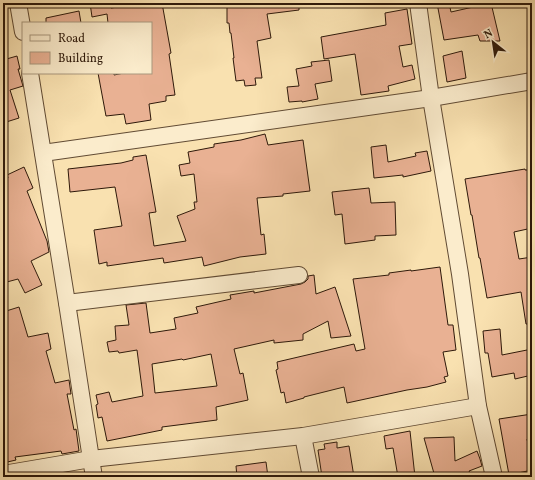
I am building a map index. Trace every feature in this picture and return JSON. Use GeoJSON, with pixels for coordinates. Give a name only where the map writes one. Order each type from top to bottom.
{"type":"FeatureCollection","features":[{"type":"Feature","properties":{"kind":"street"},"geometry":{"type":"LineString","coordinates":[[18,3],[22,26]]}},
{"type":"Feature","properties":{"kind":"street"},"geometry":{"type":"LineString","coordinates":[[418,3],[431,98],[460,274],[478,406],[494,477]]}},
{"type":"Feature","properties":{"kind":"street"},"geometry":{"type":"LineString","coordinates":[[30,74],[94,477]]}},
{"type":"Feature","properties":{"kind":"street"},"geometry":{"type":"LineString","coordinates":[[43,153],[431,98],[532,81]]}},
{"type":"Feature","properties":{"kind":"street"},"geometry":{"type":"LineString","coordinates":[[67,303],[299,275]]}},
{"type":"Feature","properties":{"kind":"street"},"geometry":{"type":"LineString","coordinates":[[3,474],[91,460],[303,436],[478,406]]}},
{"type":"Feature","properties":{"kind":"street"},"geometry":{"type":"LineString","coordinates":[[303,436],[311,477]]}},
{"type":"Feature","properties":{"kind":"building"},"geometry":{"type":"Polygon","coordinates":[[[90,3],[110,3],[111,8],[144,3],[162,3],[171,53],[169,54],[175,95],[166,96],[166,101],[149,104],[151,120],[126,124],[124,114],[106,116],[98,74],[152,74],[152,22],[108,22],[107,14],[92,17],[90,3]]]}},
{"type":"Feature","properties":{"kind":"building"},"geometry":{"type":"Polygon","coordinates":[[[227,3],[299,3],[299,10],[267,14],[271,38],[257,41],[262,78],[255,78],[256,85],[245,86],[244,80],[236,81],[231,33],[229,23],[227,23],[227,3]]]}},
{"type":"Feature","properties":{"kind":"building"},"geometry":{"type":"Polygon","coordinates":[[[437,3],[449,3],[451,12],[491,3],[500,41],[480,41],[478,35],[444,40],[437,3]]]}},
{"type":"Feature","properties":{"kind":"building"},"geometry":{"type":"Polygon","coordinates":[[[407,9],[412,44],[399,46],[403,67],[412,65],[415,79],[388,86],[389,91],[361,95],[355,54],[324,59],[321,37],[386,25],[385,13],[407,9]]]}},
{"type":"Feature","properties":{"kind":"building"},"geometry":{"type":"Polygon","coordinates":[[[79,11],[81,22],[46,22],[46,18],[79,11]]]}},
{"type":"Feature","properties":{"kind":"building"},"geometry":{"type":"Polygon","coordinates":[[[462,51],[466,78],[447,82],[443,56],[462,51]]]}},
{"type":"Feature","properties":{"kind":"building"},"geometry":{"type":"Polygon","coordinates":[[[17,56],[20,69],[18,69],[23,86],[10,90],[19,118],[3,123],[3,60],[17,56]]]}},
{"type":"Feature","properties":{"kind":"building"},"geometry":{"type":"Polygon","coordinates":[[[329,60],[332,81],[315,84],[318,99],[302,102],[289,102],[287,87],[299,86],[296,69],[312,66],[311,62],[329,60]]]}},
{"type":"Feature","properties":{"kind":"building"},"geometry":{"type":"Polygon","coordinates":[[[265,134],[268,145],[303,140],[310,191],[283,194],[283,196],[257,198],[261,235],[264,234],[266,254],[240,257],[204,266],[202,257],[164,263],[163,258],[107,266],[107,262],[99,264],[94,230],[122,226],[115,187],[70,192],[68,169],[121,163],[133,160],[133,157],[146,155],[156,212],[149,213],[154,246],[186,241],[177,216],[195,209],[194,202],[197,202],[194,174],[181,176],[179,165],[190,163],[188,152],[214,147],[214,144],[241,140],[265,134]]]}},
{"type":"Feature","properties":{"kind":"building"},"geometry":{"type":"Polygon","coordinates":[[[386,145],[388,162],[416,156],[415,153],[427,151],[431,171],[403,177],[403,175],[374,178],[371,147],[386,145]]]}},
{"type":"Feature","properties":{"kind":"building"},"geometry":{"type":"Polygon","coordinates":[[[24,167],[33,188],[27,191],[47,241],[49,252],[31,261],[42,285],[25,293],[18,279],[3,283],[3,179],[8,178],[7,175],[24,167]]]}},
{"type":"Feature","properties":{"kind":"building"},"geometry":{"type":"Polygon","coordinates":[[[525,169],[532,170],[532,228],[514,232],[519,259],[532,257],[532,324],[526,324],[521,292],[487,298],[465,179],[525,169]]]}},
{"type":"Feature","properties":{"kind":"building"},"geometry":{"type":"Polygon","coordinates":[[[369,188],[371,203],[395,202],[396,235],[375,236],[375,240],[345,244],[342,214],[335,215],[332,192],[369,188]]]}},
{"type":"Feature","properties":{"kind":"building"},"geometry":{"type":"Polygon","coordinates":[[[440,267],[448,325],[453,325],[456,350],[443,352],[448,376],[444,377],[446,382],[347,403],[344,387],[286,403],[284,392],[281,393],[276,370],[278,369],[277,362],[354,344],[356,351],[365,349],[353,279],[440,267]]]}},
{"type":"Feature","properties":{"kind":"building"},"geometry":{"type":"Polygon","coordinates":[[[314,275],[316,294],[335,287],[351,336],[331,338],[328,321],[303,334],[303,340],[274,343],[274,340],[234,349],[240,374],[243,373],[248,400],[216,407],[217,420],[162,427],[162,430],[107,441],[102,417],[98,418],[96,405],[98,404],[96,395],[109,392],[112,402],[143,396],[137,350],[119,353],[118,351],[109,352],[107,342],[116,340],[115,326],[129,325],[126,305],[146,303],[150,333],[176,329],[174,318],[198,313],[196,307],[231,299],[230,295],[254,291],[254,293],[301,284],[308,279],[308,276],[314,275]],[[211,354],[183,360],[152,364],[155,393],[217,386],[211,354]]]}},
{"type":"Feature","properties":{"kind":"building"},"geometry":{"type":"Polygon","coordinates":[[[19,307],[28,337],[48,333],[51,349],[46,351],[55,383],[69,380],[71,394],[67,394],[74,430],[76,429],[79,451],[62,454],[61,451],[15,457],[16,460],[3,463],[3,312],[19,307]]]}},
{"type":"Feature","properties":{"kind":"building"},"geometry":{"type":"Polygon","coordinates":[[[500,329],[502,355],[532,349],[532,375],[515,379],[514,373],[492,377],[488,353],[485,353],[483,331],[500,329]]]}},
{"type":"Feature","properties":{"kind":"building"},"geometry":{"type":"Polygon","coordinates":[[[532,414],[532,438],[527,439],[532,459],[532,470],[509,475],[499,419],[532,414]]]}},
{"type":"Feature","properties":{"kind":"building"},"geometry":{"type":"Polygon","coordinates":[[[410,431],[415,477],[398,477],[393,448],[386,449],[384,436],[410,431]]]}},
{"type":"Feature","properties":{"kind":"building"},"geometry":{"type":"Polygon","coordinates":[[[454,437],[455,461],[477,451],[482,466],[469,471],[472,477],[435,477],[424,438],[454,437]]]}},
{"type":"Feature","properties":{"kind":"building"},"geometry":{"type":"Polygon","coordinates":[[[337,442],[337,448],[349,446],[354,477],[322,477],[318,450],[325,449],[324,444],[337,442]]]}},
{"type":"Feature","properties":{"kind":"building"},"geometry":{"type":"Polygon","coordinates":[[[266,462],[268,477],[237,477],[236,466],[266,462]]]}}]}
